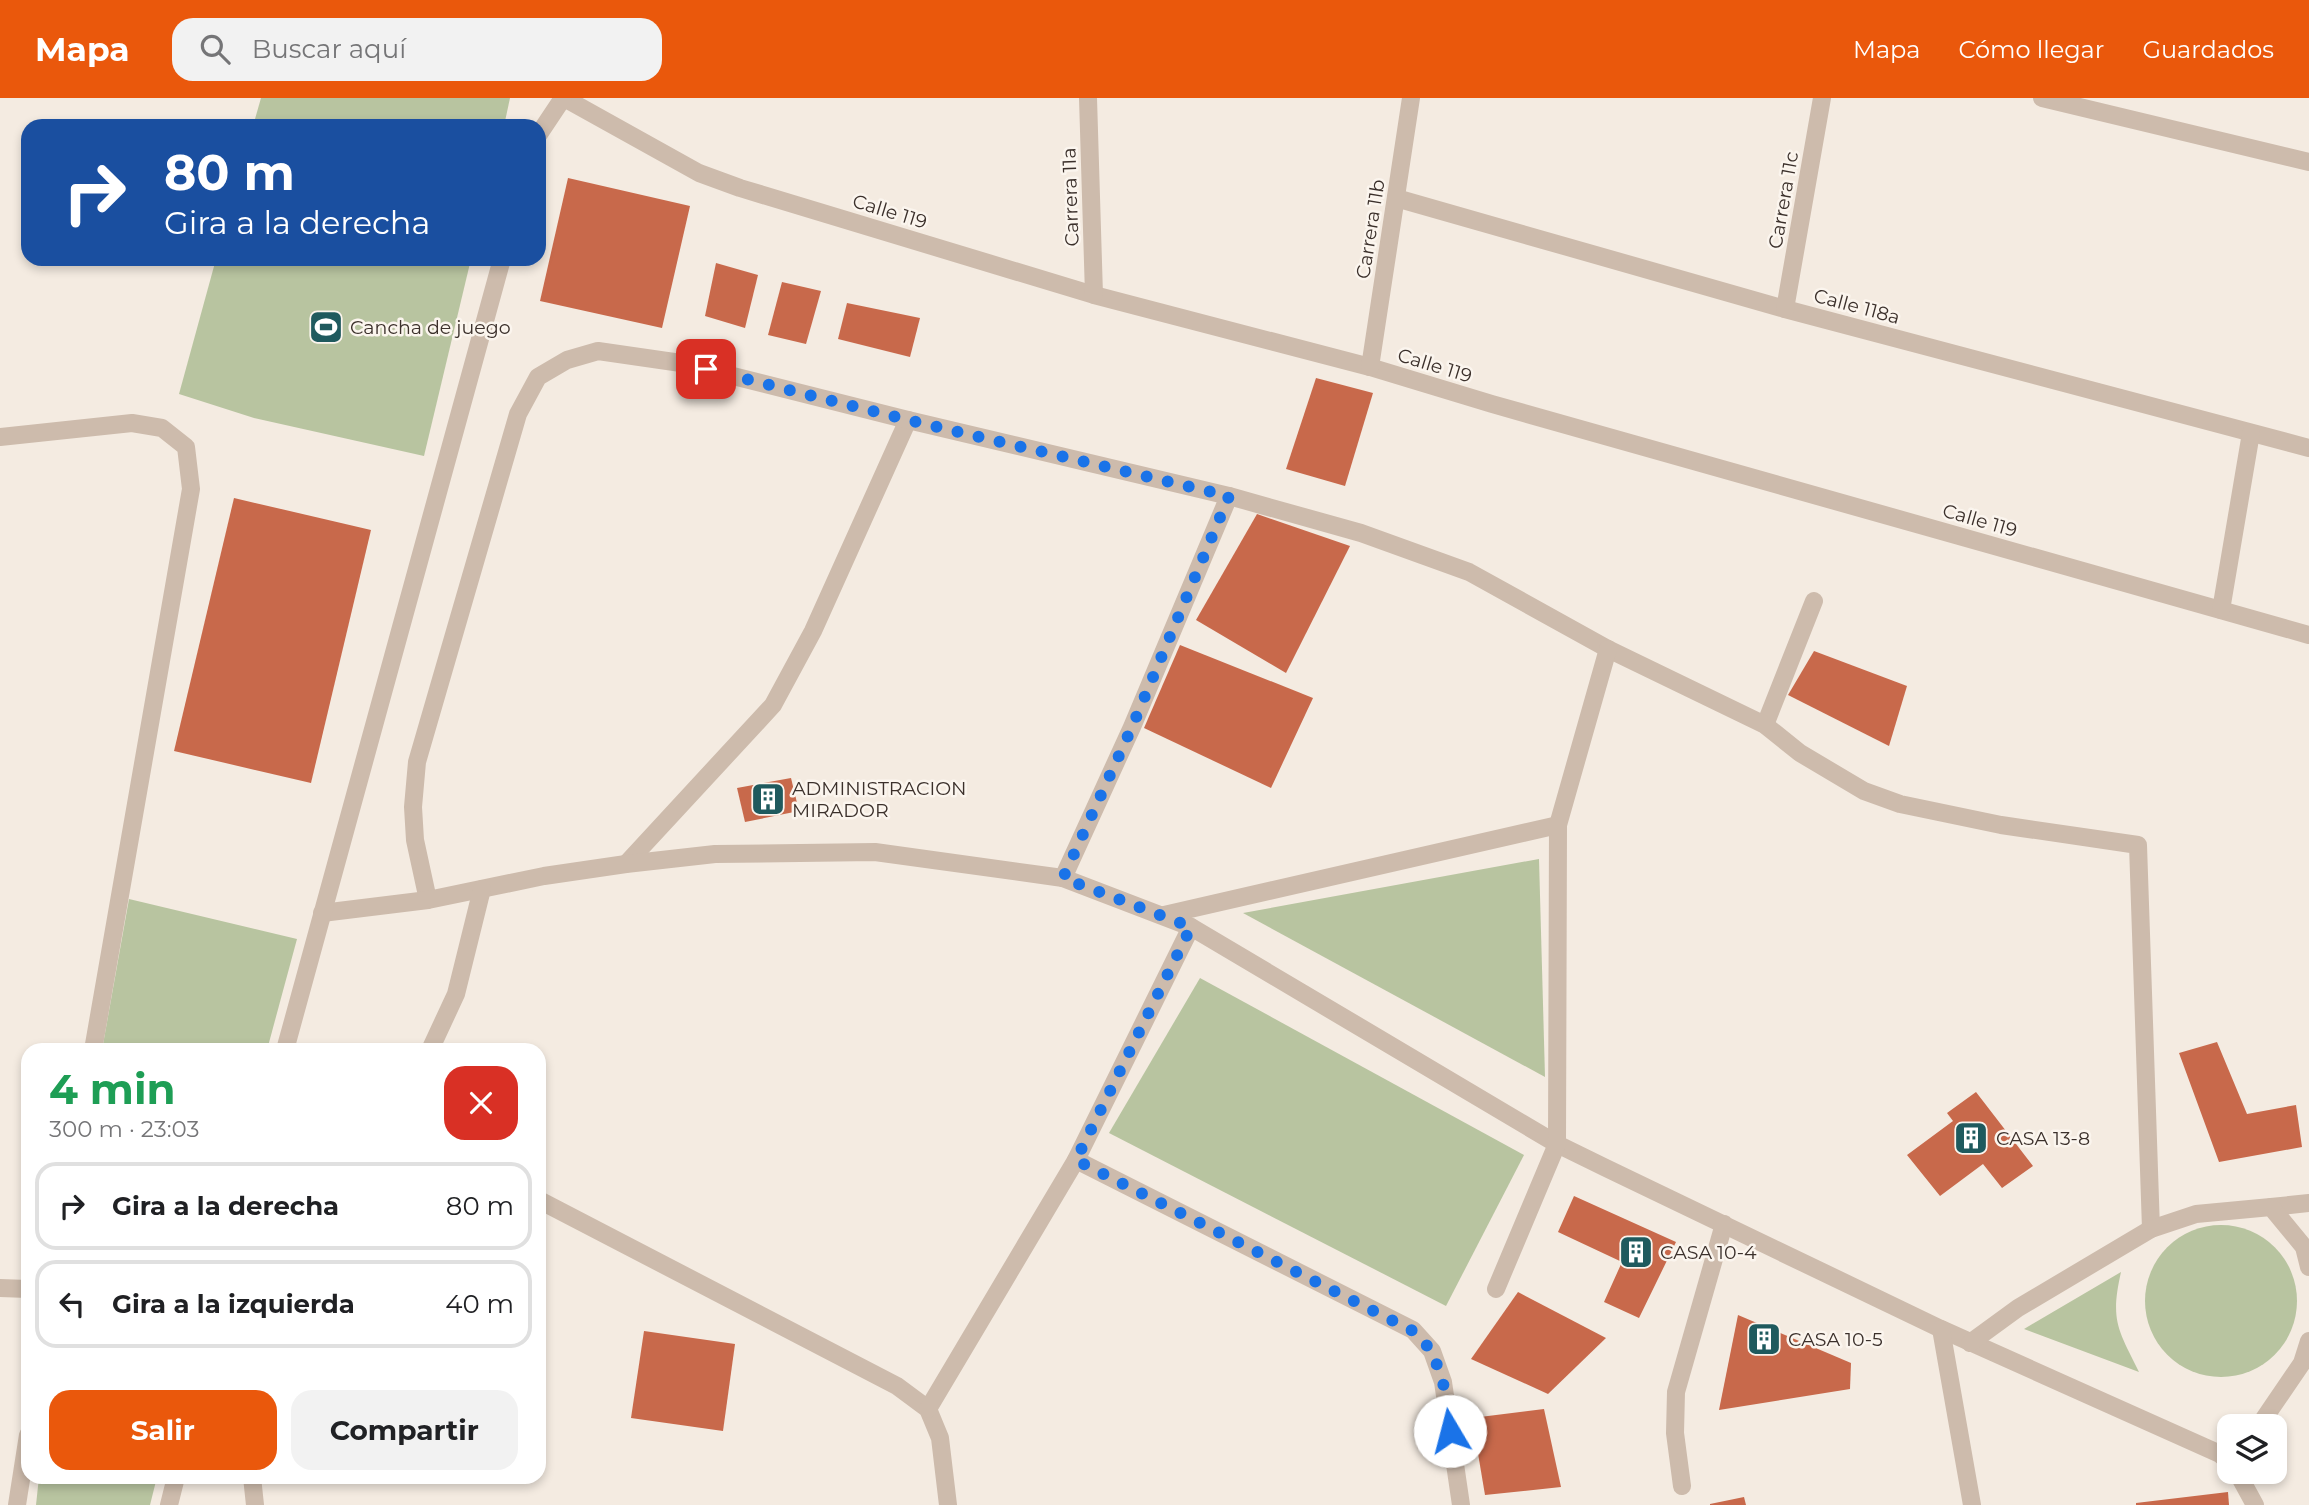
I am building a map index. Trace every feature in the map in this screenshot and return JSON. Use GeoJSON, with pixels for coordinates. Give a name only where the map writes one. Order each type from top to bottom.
{"type":"FeatureCollection","features":[{"type":"Feature","properties":{"kind":"street"},"geometry":{"type":"LineString","coordinates":[[546,124],[564,98]]}},
{"type":"Feature","properties":{"kind":"street","name":"Calle 119"},"geometry":{"type":"LineString","coordinates":[[564,98],[699,173],[719,180],[1094,295],[1370,367],[1506,408],[2309,635]]}},
{"type":"Feature","properties":{"kind":"street","name":"Carrera 11a"},"geometry":{"type":"LineString","coordinates":[[1088,98],[1094,295]]}},
{"type":"Feature","properties":{"kind":"street","name":"Carrera 11b"},"geometry":{"type":"LineString","coordinates":[[1370,367],[1411,98]]}},
{"type":"Feature","properties":{"kind":"street","name":"Carrera 11c"},"geometry":{"type":"LineString","coordinates":[[1785,309],[1822,98]]}},
{"type":"Feature","properties":{"kind":"street"},"geometry":{"type":"LineString","coordinates":[[2042,98],[2309,162]]}},
{"type":"Feature","properties":{"kind":"street","name":"Calle 118a"},"geometry":{"type":"LineString","coordinates":[[1396,198],[1785,309],[2309,448]]}},
{"type":"Feature","properties":{"kind":"street"},"geometry":{"type":"LineString","coordinates":[[287,1043],[500,266]]}},
{"type":"Feature","properties":{"kind":"street"},"geometry":{"type":"LineString","coordinates":[[428,900],[415,840],[413,807],[417,762],[519,414],[538,377],[566,360],[598,351],[681,363],[1229,496],[1361,533],[1469,572],[1608,649],[1765,725],[1800,754],[1864,791],[1900,804],[2001,825],[2137,845],[2151,1229]]}},
{"type":"Feature","properties":{"kind":"street"},"geometry":{"type":"LineString","coordinates":[[626,864],[773,705],[813,631],[908,420]]}},
{"type":"Feature","properties":{"kind":"street"},"geometry":{"type":"LineString","coordinates":[[0,437],[132,423],[162,428],[186,447],[191,489],[94,1043]]}},
{"type":"Feature","properties":{"kind":"street"},"geometry":{"type":"LineString","coordinates":[[2221,610],[2251,433]]}},
{"type":"Feature","properties":{"kind":"street"},"geometry":{"type":"LineString","coordinates":[[1063,878],[1132,727],[1229,496]]}},
{"type":"Feature","properties":{"kind":"street"},"geometry":{"type":"LineString","coordinates":[[1765,725],[1814,601]]}},
{"type":"Feature","properties":{"kind":"street"},"geometry":{"type":"LineString","coordinates":[[1496,1289],[1558,1144],[1558,825],[1608,649]]}},
{"type":"Feature","properties":{"kind":"street"},"geometry":{"type":"LineString","coordinates":[[1164,915],[1558,825]]}},
{"type":"Feature","properties":{"kind":"street"},"geometry":{"type":"LineString","coordinates":[[322,913],[428,900],[626,864],[715,854],[875,852],[1063,878],[1191,927],[1558,1144],[1970,1343],[2217,1453]]}},
{"type":"Feature","properties":{"kind":"street"},"geometry":{"type":"LineString","coordinates":[[433,1043],[456,994],[482,889]]}},
{"type":"Feature","properties":{"kind":"street"},"geometry":{"type":"LineString","coordinates":[[928,1409],[1076,1160],[1191,927]]}},
{"type":"Feature","properties":{"kind":"street"},"geometry":{"type":"LineString","coordinates":[[1076,1160],[1413,1331],[1432,1351],[1443,1382],[1461,1505]]}},
{"type":"Feature","properties":{"kind":"street"},"geometry":{"type":"LineString","coordinates":[[1970,1343],[2018,1308],[2151,1229],[2196,1214],[2309,1203]]}},
{"type":"Feature","properties":{"kind":"street"},"geometry":{"type":"LineString","coordinates":[[546,1204],[897,1386],[928,1409],[940,1438],[948,1505]]}},
{"type":"Feature","properties":{"kind":"street"},"geometry":{"type":"LineString","coordinates":[[2271,1207],[2304,1247],[2309,1267]]}},
{"type":"Feature","properties":{"kind":"street"},"geometry":{"type":"LineString","coordinates":[[1682,1486],[1675,1433],[1676,1392],[1724,1224]]}},
{"type":"Feature","properties":{"kind":"street"},"geometry":{"type":"LineString","coordinates":[[0,1288],[21,1289]]}},
{"type":"Feature","properties":{"kind":"street"},"geometry":{"type":"LineString","coordinates":[[1941,1329],[1972,1505]]}},
{"type":"Feature","properties":{"kind":"street"},"geometry":{"type":"LineString","coordinates":[[2267,1414],[2302,1363],[2309,1340]]}},
{"type":"Feature","properties":{"kind":"street"},"geometry":{"type":"LineString","coordinates":[[17,1505],[21,1480]]}},
{"type":"Feature","properties":{"kind":"street"},"geometry":{"type":"LineString","coordinates":[[169,1505],[174,1484]]}},
{"type":"Feature","properties":{"kind":"street"},"geometry":{"type":"LineString","coordinates":[[253,1484],[255,1505]]}},
{"type":"Feature","properties":{"kind":"street"},"geometry":{"type":"LineString","coordinates":[[2244,1484],[2255,1505]]}},
{"type":"Feature","properties":{"kind":"green space"},"geometry":{"type":"Polygon","coordinates":[[[261,98],[510,98],[506,119],[255,119],[261,98]]]}},
{"type":"Feature","properties":{"kind":"green space","name":"Cancha de juego"},"geometry":{"type":"Polygon","coordinates":[[[214,266],[469,266],[424,456],[254,418],[179,394],[214,266]]]}},
{"type":"Feature","properties":{"kind":"green space"},"geometry":{"type":"Polygon","coordinates":[[[1539,859],[1545,1077],[1243,913],[1539,859]]]}},
{"type":"Feature","properties":{"kind":"green space"},"geometry":{"type":"Polygon","coordinates":[[[129,899],[297,939],[269,1043],[103,1043],[129,899]]]}},
{"type":"Feature","properties":{"kind":"green space"},"geometry":{"type":"Polygon","coordinates":[[[1200,978],[1524,1155],[1446,1306],[1109,1133],[1200,978]]]}},
{"type":"Feature","properties":{"kind":"green space"},"geometry":{"type":"Polygon","coordinates":[[[2221,1225],[2250,1231],[2275,1247],[2291,1272],[2297,1301],[2291,1330],[2275,1355],[2250,1371],[2221,1377],[2192,1371],[2167,1355],[2151,1330],[2145,1301],[2151,1272],[2167,1247],[2192,1231],[2221,1225]]]}},
{"type":"Feature","properties":{"kind":"green space"},"geometry":{"type":"Polygon","coordinates":[[[2121,1272],[2116,1314],[2121,1334],[2139,1372],[2024,1329],[2121,1272]]]}},
{"type":"Feature","properties":{"kind":"green space"},"geometry":{"type":"Polygon","coordinates":[[[38,1484],[155,1484],[150,1505],[36,1505],[38,1484]]]}},
{"type":"Feature","properties":{"kind":"building"},"geometry":{"type":"Polygon","coordinates":[[[568,178],[690,206],[662,328],[540,301],[568,178]]]}},
{"type":"Feature","properties":{"kind":"building"},"geometry":{"type":"Polygon","coordinates":[[[716,263],[758,275],[745,328],[705,316],[716,263]]]}},
{"type":"Feature","properties":{"kind":"building"},"geometry":{"type":"Polygon","coordinates":[[[782,282],[821,291],[806,344],[768,335],[782,282]]]}},
{"type":"Feature","properties":{"kind":"building"},"geometry":{"type":"Polygon","coordinates":[[[847,303],[920,318],[910,357],[838,339],[847,303]]]}},
{"type":"Feature","properties":{"kind":"building"},"geometry":{"type":"Polygon","coordinates":[[[1316,378],[1373,393],[1345,486],[1286,469],[1316,378]]]}},
{"type":"Feature","properties":{"kind":"building"},"geometry":{"type":"Polygon","coordinates":[[[234,498],[371,530],[311,783],[174,751],[234,498]]]}},
{"type":"Feature","properties":{"kind":"building"},"geometry":{"type":"Polygon","coordinates":[[[1257,514],[1350,546],[1286,673],[1196,620],[1257,514]]]}},
{"type":"Feature","properties":{"kind":"building"},"geometry":{"type":"Polygon","coordinates":[[[1180,645],[1313,698],[1271,788],[1144,728],[1180,645]]]}},
{"type":"Feature","properties":{"kind":"building"},"geometry":{"type":"Polygon","coordinates":[[[1814,651],[1907,686],[1889,746],[1788,695],[1814,651]]]}},
{"type":"Feature","properties":{"kind":"building","name":"ADMINISTRACION MIRADOR"},"geometry":{"type":"Polygon","coordinates":[[[791,778],[799,811],[745,822],[737,788],[791,778]]]}},
{"type":"Feature","properties":{"kind":"building"},"geometry":{"type":"Polygon","coordinates":[[[2217,1042],[2247,1114],[2296,1105],[2302,1147],[2219,1162],[2179,1053],[2217,1042]]]}},
{"type":"Feature","properties":{"kind":"building","name":"CASA 13-8"},"geometry":{"type":"Polygon","coordinates":[[[1976,1092],[2033,1166],[2002,1188],[1983,1164],[1940,1196],[1907,1155],[1953,1121],[1947,1113],[1976,1092]]]}},
{"type":"Feature","properties":{"kind":"building","name":"CASA 10-4"},"geometry":{"type":"Polygon","coordinates":[[[1574,1196],[1676,1242],[1639,1318],[1604,1302],[1622,1262],[1558,1232],[1574,1196]]]}},
{"type":"Feature","properties":{"kind":"building"},"geometry":{"type":"Polygon","coordinates":[[[1518,1292],[1606,1338],[1548,1394],[1471,1359],[1518,1292]]]}},
{"type":"Feature","properties":{"kind":"building","name":"CASA 10-5"},"geometry":{"type":"Polygon","coordinates":[[[1738,1315],[1851,1363],[1850,1389],[1719,1410],[1738,1315]]]}},
{"type":"Feature","properties":{"kind":"building"},"geometry":{"type":"Polygon","coordinates":[[[644,1331],[735,1344],[723,1431],[631,1418],[644,1331]]]}},
{"type":"Feature","properties":{"kind":"building"},"geometry":{"type":"Polygon","coordinates":[[[1544,1409],[1561,1487],[1485,1495],[1472,1418],[1544,1409]]]}},
{"type":"Feature","properties":{"kind":"building"},"geometry":{"type":"Polygon","coordinates":[[[2228,1492],[2229,1505],[2136,1505],[2136,1503],[2228,1492]]]}},
{"type":"Feature","properties":{"kind":"building"},"geometry":{"type":"Polygon","coordinates":[[[1744,1497],[1746,1505],[1710,1505],[1710,1504],[1744,1497]]]}},
{"type":"Feature","properties":{"kind":"place","name":"Cancha de juego"},"geometry":{"type":"Point","coordinates":[326,327]}},
{"type":"Feature","properties":{"kind":"place","name":"ADMINISTRACION MIRADOR"},"geometry":{"type":"Point","coordinates":[768,799]}},
{"type":"Feature","properties":{"kind":"place","name":"CASA 13-8"},"geometry":{"type":"Point","coordinates":[1971,1138]}},
{"type":"Feature","properties":{"kind":"place","name":"CASA 10-4"},"geometry":{"type":"Point","coordinates":[1636,1252]}},
{"type":"Feature","properties":{"kind":"place","name":"CASA 10-5"},"geometry":{"type":"Point","coordinates":[1764,1339]}},
{"type":"Feature","properties":{"kind":"route"},"geometry":{"type":"LineString","coordinates":[[706,369],[1229,496],[1132,727],[1063,878],[1191,927],[1076,1160],[1413,1331],[1432,1351],[1443,1382],[1450,1431]]}}]}
